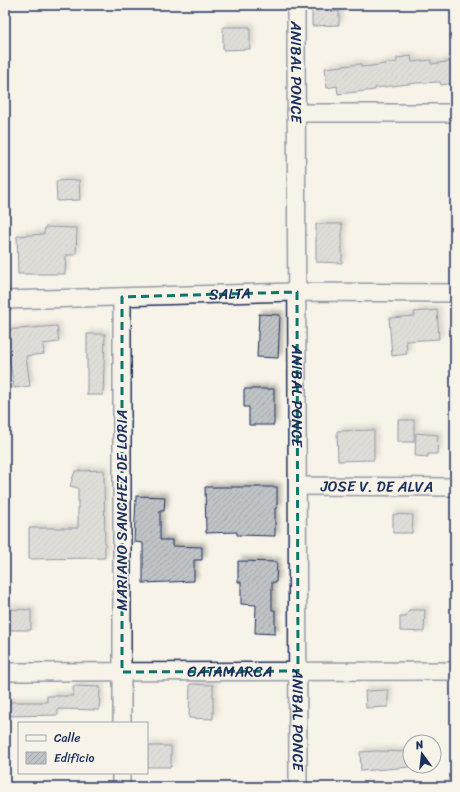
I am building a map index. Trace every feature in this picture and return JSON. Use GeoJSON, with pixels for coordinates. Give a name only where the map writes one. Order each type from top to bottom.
{"type":"FeatureCollection","features":[{"type":"Feature","properties":{"kind":"street","name":"ANIBAL PONCE"},"geometry":{"type":"LineString","coordinates":[[296,5],[298,787]]}},
{"type":"Feature","properties":{"kind":"street"},"geometry":{"type":"LineString","coordinates":[[296,113],[455,113]]}},
{"type":"Feature","properties":{"kind":"street","name":"SALTA"},"geometry":{"type":"LineString","coordinates":[[5,300],[297,292],[455,293]]}},
{"type":"Feature","properties":{"kind":"street","name":"MARIANO SANCHEZ DE LORIA"},"geometry":{"type":"LineString","coordinates":[[122,297],[122,722]]}},
{"type":"Feature","properties":{"kind":"street","name":"JOSE V. DE ALVA"},"geometry":{"type":"LineString","coordinates":[[298,486],[455,487]]}},
{"type":"Feature","properties":{"kind":"street","name":"CATAMARCA"},"geometry":{"type":"LineString","coordinates":[[5,672],[455,671]]}},
{"type":"Feature","properties":{"kind":"street"},"geometry":{"type":"LineString","coordinates":[[121,774],[121,787]]}},
{"type":"Feature","properties":{"kind":"highlighted area"},"geometry":{"type":"Polygon","coordinates":[[[297,292],[298,671],[122,672],[122,297],[297,292]]]}},
{"type":"Feature","properties":{"kind":"building"},"geometry":{"type":"Polygon","coordinates":[[[332,8],[332,12],[339,11],[339,25],[312,26],[312,9],[332,8]]]}},
{"type":"Feature","properties":{"kind":"building"},"geometry":{"type":"Polygon","coordinates":[[[223,27],[250,27],[250,49],[223,50],[223,27]]]}},
{"type":"Feature","properties":{"kind":"building"},"geometry":{"type":"Polygon","coordinates":[[[411,56],[412,62],[431,60],[431,64],[455,61],[455,83],[441,85],[440,82],[417,83],[338,94],[337,86],[327,88],[325,68],[361,64],[361,67],[372,66],[397,62],[397,58],[411,56]]]}},
{"type":"Feature","properties":{"kind":"building"},"geometry":{"type":"Polygon","coordinates":[[[79,180],[80,200],[57,201],[56,181],[79,180]]]}},
{"type":"Feature","properties":{"kind":"building"},"geometry":{"type":"Polygon","coordinates":[[[316,224],[342,224],[342,263],[316,262],[316,224]]]}},
{"type":"Feature","properties":{"kind":"building"},"geometry":{"type":"Polygon","coordinates":[[[45,227],[77,228],[76,255],[66,255],[65,274],[18,274],[17,236],[44,234],[45,227]]]}},
{"type":"Feature","properties":{"kind":"building"},"geometry":{"type":"Polygon","coordinates":[[[437,310],[439,339],[406,341],[407,354],[392,356],[389,318],[415,316],[414,312],[437,310]]]}},
{"type":"Feature","properties":{"kind":"building"},"geometry":{"type":"Polygon","coordinates":[[[259,314],[280,315],[278,358],[257,357],[259,314]]]}},
{"type":"Feature","properties":{"kind":"building"},"geometry":{"type":"Polygon","coordinates":[[[57,326],[59,342],[43,344],[44,354],[26,356],[30,386],[14,388],[8,350],[6,350],[5,330],[57,326]]]}},
{"type":"Feature","properties":{"kind":"building"},"geometry":{"type":"Polygon","coordinates":[[[87,334],[105,334],[103,395],[87,395],[87,334]]]}},
{"type":"Feature","properties":{"kind":"building"},"geometry":{"type":"Polygon","coordinates":[[[244,389],[274,389],[274,425],[249,425],[249,407],[244,407],[244,389]]]}},
{"type":"Feature","properties":{"kind":"building"},"geometry":{"type":"Polygon","coordinates":[[[398,420],[414,420],[414,442],[398,442],[398,420]]]}},
{"type":"Feature","properties":{"kind":"building"},"geometry":{"type":"Polygon","coordinates":[[[374,430],[374,460],[338,461],[337,431],[374,430]]]}},
{"type":"Feature","properties":{"kind":"building"},"geometry":{"type":"Polygon","coordinates":[[[416,433],[438,435],[437,454],[428,454],[428,457],[415,456],[416,433]]]}},
{"type":"Feature","properties":{"kind":"building"},"geometry":{"type":"Polygon","coordinates":[[[104,470],[105,558],[29,559],[29,528],[78,528],[78,488],[70,486],[75,471],[104,470]]]}},
{"type":"Feature","properties":{"kind":"building"},"geometry":{"type":"Polygon","coordinates":[[[205,487],[277,487],[275,536],[237,535],[237,532],[206,533],[205,487]]]}},
{"type":"Feature","properties":{"kind":"building"},"geometry":{"type":"Polygon","coordinates":[[[136,496],[165,497],[164,511],[160,511],[160,540],[172,540],[172,546],[202,547],[202,560],[194,560],[194,581],[143,583],[143,543],[134,542],[136,496]]]}},
{"type":"Feature","properties":{"kind":"building"},"geometry":{"type":"Polygon","coordinates":[[[393,514],[413,515],[412,533],[393,533],[393,514]]]}},
{"type":"Feature","properties":{"kind":"building"},"geometry":{"type":"Polygon","coordinates":[[[238,561],[277,562],[276,582],[272,582],[272,610],[275,610],[275,634],[255,633],[256,605],[241,604],[241,582],[238,582],[238,561]]]}},
{"type":"Feature","properties":{"kind":"building"},"geometry":{"type":"Polygon","coordinates":[[[5,609],[31,610],[31,630],[5,630],[5,609]]]}},
{"type":"Feature","properties":{"kind":"building"},"geometry":{"type":"Polygon","coordinates":[[[409,610],[425,610],[424,632],[400,631],[400,617],[406,617],[409,610]]]}},
{"type":"Feature","properties":{"kind":"building"},"geometry":{"type":"Polygon","coordinates":[[[190,684],[213,685],[213,719],[189,718],[190,684]]]}},
{"type":"Feature","properties":{"kind":"building"},"geometry":{"type":"Polygon","coordinates":[[[73,686],[100,687],[99,710],[58,709],[58,715],[5,716],[5,702],[47,702],[47,696],[73,696],[73,686]]]}},
{"type":"Feature","properties":{"kind":"building"},"geometry":{"type":"Polygon","coordinates":[[[388,690],[388,707],[366,708],[365,691],[388,690]]]}},
{"type":"Feature","properties":{"kind":"building"},"geometry":{"type":"Polygon","coordinates":[[[148,746],[171,746],[171,767],[148,767],[148,746]]]}},
{"type":"Feature","properties":{"kind":"building"},"geometry":{"type":"Polygon","coordinates":[[[360,752],[402,752],[402,768],[361,771],[360,752]]]}}]}
